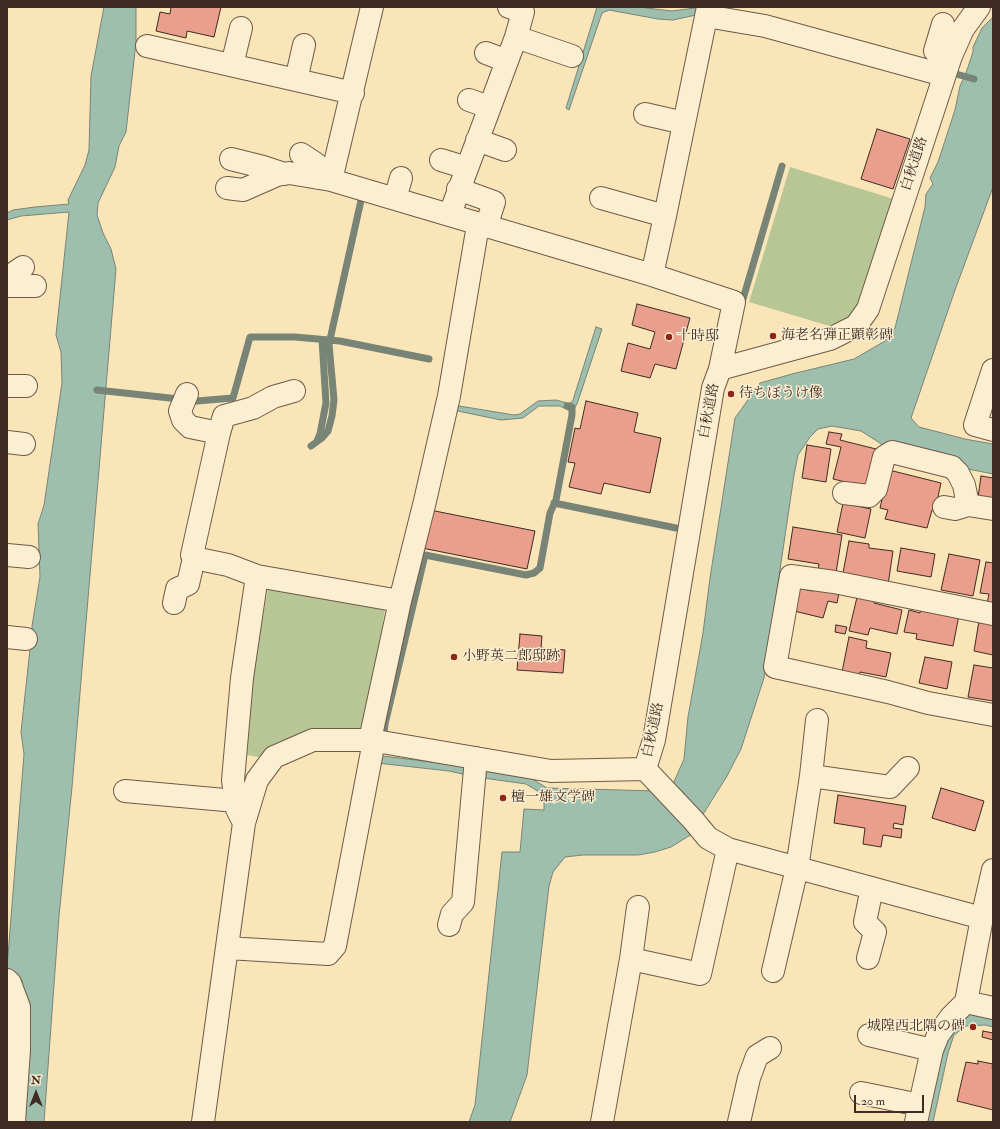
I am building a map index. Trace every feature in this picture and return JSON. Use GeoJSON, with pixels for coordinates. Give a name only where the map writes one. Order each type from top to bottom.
{"type":"FeatureCollection","features":[{"type":"Feature","properties":{"kind":"street"},"geometry":{"type":"LineString","coordinates":[[325,179],[354,88],[372,7]]}},
{"type":"Feature","properties":{"kind":"street","name":"白秋道路"},"geometry":{"type":"LineString","coordinates":[[203,1122],[244,823],[257,780],[274,757],[313,740],[372,740],[551,771],[645,770],[654,740],[713,388],[720,369],[830,339],[856,326],[868,309],[946,68],[971,8]]}},
{"type":"Feature","properties":{"kind":"street"},"geometry":{"type":"LineString","coordinates":[[454,201],[477,140],[479,104],[505,66],[516,37],[519,9]]}},
{"type":"Feature","properties":{"kind":"street"},"geometry":{"type":"LineString","coordinates":[[652,274],[700,48],[704,14],[765,26],[946,68]]}},
{"type":"Feature","properties":{"kind":"street"},"geometry":{"type":"LineString","coordinates":[[943,24],[935,51],[946,68]]}},
{"type":"Feature","properties":{"kind":"street"},"geometry":{"type":"LineString","coordinates":[[232,65],[241,28]]}},
{"type":"Feature","properties":{"kind":"street"},"geometry":{"type":"LineString","coordinates":[[516,37],[572,56]]}},
{"type":"Feature","properties":{"kind":"street"},"geometry":{"type":"LineString","coordinates":[[296,80],[304,45]]}},
{"type":"Feature","properties":{"kind":"street"},"geometry":{"type":"LineString","coordinates":[[147,46],[296,80],[354,88]]}},
{"type":"Feature","properties":{"kind":"street"},"geometry":{"type":"LineString","coordinates":[[484,58],[505,66]]}},
{"type":"Feature","properties":{"kind":"street"},"geometry":{"type":"LineString","coordinates":[[342,65],[344,74],[354,88]]}},
{"type":"Feature","properties":{"kind":"street"},"geometry":{"type":"LineString","coordinates":[[645,114],[684,123]]}},
{"type":"Feature","properties":{"kind":"street"},"geometry":{"type":"LineString","coordinates":[[477,140],[505,150]]}},
{"type":"Feature","properties":{"kind":"street"},"geometry":{"type":"LineString","coordinates":[[301,154],[316,164],[325,179]]}},
{"type":"Feature","properties":{"kind":"street"},"geometry":{"type":"LineString","coordinates":[[231,159],[263,167],[280,175]]}},
{"type":"Feature","properties":{"kind":"street"},"geometry":{"type":"LineString","coordinates":[[441,160],[467,168]]}},
{"type":"Feature","properties":{"kind":"street"},"geometry":{"type":"LineString","coordinates":[[228,188],[243,190],[280,175],[289,173],[393,187],[454,201],[485,222],[652,274],[734,302],[720,369]]}},
{"type":"Feature","properties":{"kind":"street"},"geometry":{"type":"LineString","coordinates":[[601,198],[665,216]]}},
{"type":"Feature","properties":{"kind":"street"},"geometry":{"type":"LineString","coordinates":[[328,954],[335,946],[372,740],[400,601],[449,396],[485,222]]}},
{"type":"Feature","properties":{"kind":"street"},"geometry":{"type":"LineString","coordinates":[[7,284],[8,286],[35,286]]}},
{"type":"Feature","properties":{"kind":"street"},"geometry":{"type":"LineString","coordinates":[[993,370],[975,425],[993,430]]}},
{"type":"Feature","properties":{"kind":"street"},"geometry":{"type":"LineString","coordinates":[[174,603],[177,589],[188,584],[194,558],[192,555],[224,416],[253,408],[274,397],[294,391]]}},
{"type":"Feature","properties":{"kind":"street"},"geometry":{"type":"LineString","coordinates":[[184,399],[180,411],[183,420],[190,427],[219,433]]}},
{"type":"Feature","properties":{"kind":"street"},"geometry":{"type":"LineString","coordinates":[[844,493],[869,496],[876,489],[884,457],[892,452],[952,468],[958,473],[964,485],[968,505]]}},
{"type":"Feature","properties":{"kind":"street"},"geometry":{"type":"LineString","coordinates":[[944,507],[955,509],[968,505],[993,509]]}},
{"type":"Feature","properties":{"kind":"street"},"geometry":{"type":"LineString","coordinates":[[7,555],[29,557]]}},
{"type":"Feature","properties":{"kind":"street"},"geometry":{"type":"LineString","coordinates":[[194,558],[228,565],[257,576],[400,601]]}},
{"type":"Feature","properties":{"kind":"street"},"geometry":{"type":"LineString","coordinates":[[244,823],[237,808],[233,780],[242,678],[257,576]]}},
{"type":"Feature","properties":{"kind":"street"},"geometry":{"type":"LineString","coordinates":[[993,614],[834,582],[791,576],[775,667],[888,692],[928,703],[993,715]]}},
{"type":"Feature","properties":{"kind":"street"},"geometry":{"type":"LineString","coordinates":[[235,634],[235,659],[242,678]]}},
{"type":"Feature","properties":{"kind":"street"},"geometry":{"type":"LineString","coordinates":[[772,971],[796,868],[811,776],[816,720]]}},
{"type":"Feature","properties":{"kind":"street"},"geometry":{"type":"LineString","coordinates":[[449,925],[452,914],[463,902],[476,758]]}},
{"type":"Feature","properties":{"kind":"street"},"geometry":{"type":"LineString","coordinates":[[811,776],[890,787],[908,768]]}},
{"type":"Feature","properties":{"kind":"street"},"geometry":{"type":"LineString","coordinates":[[645,770],[694,821],[708,838],[728,849],[982,918]]}},
{"type":"Feature","properties":{"kind":"street"},"geometry":{"type":"LineString","coordinates":[[125,791],[236,801]]}},
{"type":"Feature","properties":{"kind":"street"},"geometry":{"type":"LineString","coordinates":[[631,959],[700,974],[728,849]]}},
{"type":"Feature","properties":{"kind":"street"},"geometry":{"type":"LineString","coordinates":[[861,1093],[918,1114],[932,1050],[938,1035],[951,1017],[966,1002],[993,870]]}},
{"type":"Feature","properties":{"kind":"street"},"geometry":{"type":"LineString","coordinates":[[868,958],[875,932],[864,922],[872,888]]}},
{"type":"Feature","properties":{"kind":"street"},"geometry":{"type":"LineString","coordinates":[[602,1122],[631,959],[638,907]]}},
{"type":"Feature","properties":{"kind":"street"},"geometry":{"type":"LineString","coordinates":[[228,948],[328,954],[351,953]]}},
{"type":"Feature","properties":{"kind":"street"},"geometry":{"type":"LineString","coordinates":[[7,980],[10,983],[19,1007],[13,1044],[12,1112]]}},
{"type":"Feature","properties":{"kind":"street"},"geometry":{"type":"LineString","coordinates":[[966,1002],[993,1008]]}},
{"type":"Feature","properties":{"kind":"street"},"geometry":{"type":"LineString","coordinates":[[869,1036],[932,1050]]}},
{"type":"Feature","properties":{"kind":"street"},"geometry":{"type":"LineString","coordinates":[[739,1122],[749,1078],[757,1056],[770,1048]]}},
{"type":"Feature","properties":{"kind":"green space"},"geometry":{"type":"Polygon","coordinates":[[[790,167],[897,200],[861,307],[843,326],[826,325],[749,302],[790,167]]]}},
{"type":"Feature","properties":{"kind":"green space"},"geometry":{"type":"Polygon","coordinates":[[[268,588],[385,609],[365,730],[263,758],[247,755],[251,684],[268,588]]]}},
{"type":"Feature","properties":{"kind":"shaded area"},"geometry":{"type":"Polygon","coordinates":[[[104,7],[136,7],[136,42],[126,132],[119,146],[115,167],[98,203],[97,215],[103,233],[111,249],[116,269],[72,787],[59,916],[44,1122],[18,1122],[22,980],[14,979],[13,972],[7,968],[24,754],[21,732],[30,649],[33,644],[32,626],[40,577],[38,524],[44,505],[62,383],[61,352],[56,335],[69,212],[21,216],[7,220],[7,213],[13,210],[69,204],[68,200],[85,165],[89,150],[91,76],[104,7]]]}},
{"type":"Feature","properties":{"kind":"shaded area"},"geometry":{"type":"Polygon","coordinates":[[[597,7],[638,7],[672,11],[702,7],[696,15],[673,20],[658,19],[609,10],[602,13],[569,110],[566,108],[597,7]]]}},
{"type":"Feature","properties":{"kind":"shaded area"},"geometry":{"type":"Polygon","coordinates":[[[993,17],[993,187],[955,290],[911,418],[919,427],[965,439],[993,444],[993,474],[958,467],[891,450],[861,431],[832,426],[818,429],[810,437],[798,455],[764,678],[741,749],[727,776],[692,834],[671,847],[655,852],[638,855],[583,855],[565,857],[553,872],[549,886],[527,1075],[510,1122],[469,1122],[475,1105],[502,852],[520,852],[524,809],[544,810],[544,795],[526,784],[476,777],[449,771],[377,763],[375,755],[471,767],[529,777],[547,788],[656,791],[672,807],[685,794],[673,784],[684,759],[688,717],[703,633],[735,418],[760,383],[854,359],[885,341],[895,328],[925,207],[926,194],[933,184],[930,178],[938,162],[955,110],[960,86],[973,52],[973,47],[982,28],[993,17]]]}},
{"type":"Feature","properties":{"kind":"shaded area"},"geometry":{"type":"Polygon","coordinates":[[[596,327],[602,329],[577,404],[573,410],[568,410],[560,406],[539,406],[523,418],[501,420],[453,410],[453,405],[514,415],[520,414],[538,401],[556,400],[571,403],[596,327]]]}},
{"type":"Feature","properties":{"kind":"shaded area"},"geometry":{"type":"Polygon","coordinates":[[[971,1013],[993,1017],[993,1027],[985,1025],[966,1026],[954,1035],[948,1053],[933,1122],[924,1122],[946,1031],[971,1013]]]}},
{"type":"Feature","properties":{"kind":"building"},"geometry":{"type":"Polygon","coordinates":[[[171,7],[221,7],[214,37],[187,31],[186,38],[156,31],[160,12],[170,14],[171,7]]]}},
{"type":"Feature","properties":{"kind":"building"},"geometry":{"type":"Polygon","coordinates":[[[877,129],[910,139],[893,189],[861,179],[877,129]]]}},
{"type":"Feature","properties":{"kind":"building","name":"十時邸"},"geometry":{"type":"Polygon","coordinates":[[[637,304],[690,318],[676,369],[655,364],[650,378],[621,371],[628,343],[650,349],[655,332],[632,325],[637,304]]]}},
{"type":"Feature","properties":{"kind":"building"},"geometry":{"type":"Polygon","coordinates":[[[586,401],[638,413],[634,432],[661,438],[650,493],[604,483],[601,494],[569,487],[575,463],[568,462],[575,428],[580,429],[586,401]]]}},
{"type":"Feature","properties":{"kind":"building"},"geometry":{"type":"Polygon","coordinates":[[[829,432],[842,434],[840,440],[876,449],[867,487],[833,479],[841,447],[826,444],[829,432]]]}},
{"type":"Feature","properties":{"kind":"building"},"geometry":{"type":"Polygon","coordinates":[[[807,445],[831,449],[826,482],[802,478],[807,445]]]}},
{"type":"Feature","properties":{"kind":"building"},"geometry":{"type":"Polygon","coordinates":[[[889,470],[941,483],[935,510],[932,510],[927,528],[885,519],[888,510],[880,508],[889,470]]]}},
{"type":"Feature","properties":{"kind":"building"},"geometry":{"type":"Polygon","coordinates":[[[981,476],[993,478],[993,501],[978,498],[981,476]]]}},
{"type":"Feature","properties":{"kind":"building"},"geometry":{"type":"Polygon","coordinates":[[[843,503],[871,509],[865,538],[837,532],[843,503]]]}},
{"type":"Feature","properties":{"kind":"building"},"geometry":{"type":"Polygon","coordinates":[[[430,510],[535,531],[527,569],[422,548],[430,510]]]}},
{"type":"Feature","properties":{"kind":"building"},"geometry":{"type":"Polygon","coordinates":[[[793,527],[842,535],[836,573],[818,570],[819,564],[788,559],[793,527]]]}},
{"type":"Feature","properties":{"kind":"building"},"geometry":{"type":"Polygon","coordinates":[[[849,541],[869,544],[869,548],[893,551],[888,585],[860,580],[860,576],[843,573],[849,541]]]}},
{"type":"Feature","properties":{"kind":"building"},"geometry":{"type":"Polygon","coordinates":[[[901,548],[935,554],[931,577],[897,571],[901,548]]]}},
{"type":"Feature","properties":{"kind":"building"},"geometry":{"type":"Polygon","coordinates":[[[949,554],[980,560],[973,596],[941,590],[949,554]]]}},
{"type":"Feature","properties":{"kind":"building"},"geometry":{"type":"Polygon","coordinates":[[[986,562],[993,563],[993,609],[986,608],[989,594],[980,593],[986,562]]]}},
{"type":"Feature","properties":{"kind":"building"},"geometry":{"type":"Polygon","coordinates":[[[799,588],[812,591],[818,588],[839,593],[837,603],[828,601],[823,618],[794,611],[799,588]]]}},
{"type":"Feature","properties":{"kind":"building"},"geometry":{"type":"Polygon","coordinates":[[[858,593],[876,597],[874,603],[902,610],[897,634],[870,628],[868,635],[849,631],[858,593]]]}},
{"type":"Feature","properties":{"kind":"building"},"geometry":{"type":"Polygon","coordinates":[[[921,608],[959,615],[953,646],[916,639],[917,634],[904,632],[909,610],[920,613],[921,608]]]}},
{"type":"Feature","properties":{"kind":"building"},"geometry":{"type":"Polygon","coordinates":[[[979,621],[993,624],[993,655],[974,651],[979,621]]]}},
{"type":"Feature","properties":{"kind":"building"},"geometry":{"type":"Polygon","coordinates":[[[836,625],[847,627],[845,634],[835,632],[836,625]]]}},
{"type":"Feature","properties":{"kind":"building"},"geometry":{"type":"Polygon","coordinates":[[[520,634],[542,636],[541,648],[565,650],[563,673],[517,670],[520,634]]]}},
{"type":"Feature","properties":{"kind":"building"},"geometry":{"type":"Polygon","coordinates":[[[849,637],[867,641],[866,648],[891,653],[886,677],[860,672],[859,675],[842,672],[849,637]]]}},
{"type":"Feature","properties":{"kind":"building"},"geometry":{"type":"Polygon","coordinates":[[[925,657],[952,662],[947,689],[919,683],[925,657]]]}},
{"type":"Feature","properties":{"kind":"building"},"geometry":{"type":"Polygon","coordinates":[[[974,665],[993,668],[993,701],[968,697],[974,665]]]}},
{"type":"Feature","properties":{"kind":"building"},"geometry":{"type":"Polygon","coordinates":[[[941,788],[984,801],[975,831],[932,818],[941,788]]]}},
{"type":"Feature","properties":{"kind":"building"},"geometry":{"type":"Polygon","coordinates":[[[838,795],[906,806],[903,825],[894,823],[893,828],[902,829],[901,838],[883,835],[881,847],[863,844],[865,828],[834,823],[838,795]]]}},
{"type":"Feature","properties":{"kind":"building"},"geometry":{"type":"Polygon","coordinates":[[[983,1031],[993,1033],[993,1040],[982,1037],[983,1031]]]}},
{"type":"Feature","properties":{"kind":"building"},"geometry":{"type":"Polygon","coordinates":[[[978,1061],[993,1064],[993,1110],[957,1101],[966,1062],[978,1064],[978,1061]]]}},
{"type":"Feature","properties":{"kind":"waterway"},"geometry":{"type":"LineString","coordinates":[[949,72],[974,79]]}},
{"type":"Feature","properties":{"kind":"waterway"},"geometry":{"type":"LineString","coordinates":[[743,299],[782,166]]}},
{"type":"Feature","properties":{"kind":"waterway"},"geometry":{"type":"LineString","coordinates":[[311,446],[322,438],[328,431],[332,416],[334,400],[329,344],[362,196]]}},
{"type":"Feature","properties":{"kind":"waterway"},"geometry":{"type":"LineString","coordinates":[[97,390],[197,401],[233,398],[250,337],[295,337],[340,341],[429,359]]}},
{"type":"Feature","properties":{"kind":"waterway"},"geometry":{"type":"LineString","coordinates":[[317,441],[320,434],[326,403],[322,340]]}},
{"type":"Feature","properties":{"kind":"waterway"},"geometry":{"type":"LineString","coordinates":[[384,733],[425,555],[526,575],[534,573],[540,568],[550,513],[556,500],[572,415],[572,407],[567,406]]}},
{"type":"Feature","properties":{"kind":"waterway"},"geometry":{"type":"LineString","coordinates":[[554,503],[676,528]]}},
{"type":"Feature","properties":{"kind":"place","name":"海老名弾正顕彰碑"},"geometry":{"type":"Point","coordinates":[773,336]}},
{"type":"Feature","properties":{"kind":"place","name":"十時邸"},"geometry":{"type":"Point","coordinates":[669,337]}},
{"type":"Feature","properties":{"kind":"place","name":"待ちぼうけ像"},"geometry":{"type":"Point","coordinates":[731,394]}},
{"type":"Feature","properties":{"kind":"place","name":"小野英二郎邸跡"},"geometry":{"type":"Point","coordinates":[454,657]}},
{"type":"Feature","properties":{"kind":"place","name":"檀一雄文学碑"},"geometry":{"type":"Point","coordinates":[503,798]}},
{"type":"Feature","properties":{"kind":"place","name":"城隍西北隅の碑"},"geometry":{"type":"Point","coordinates":[973,1027]}}]}
